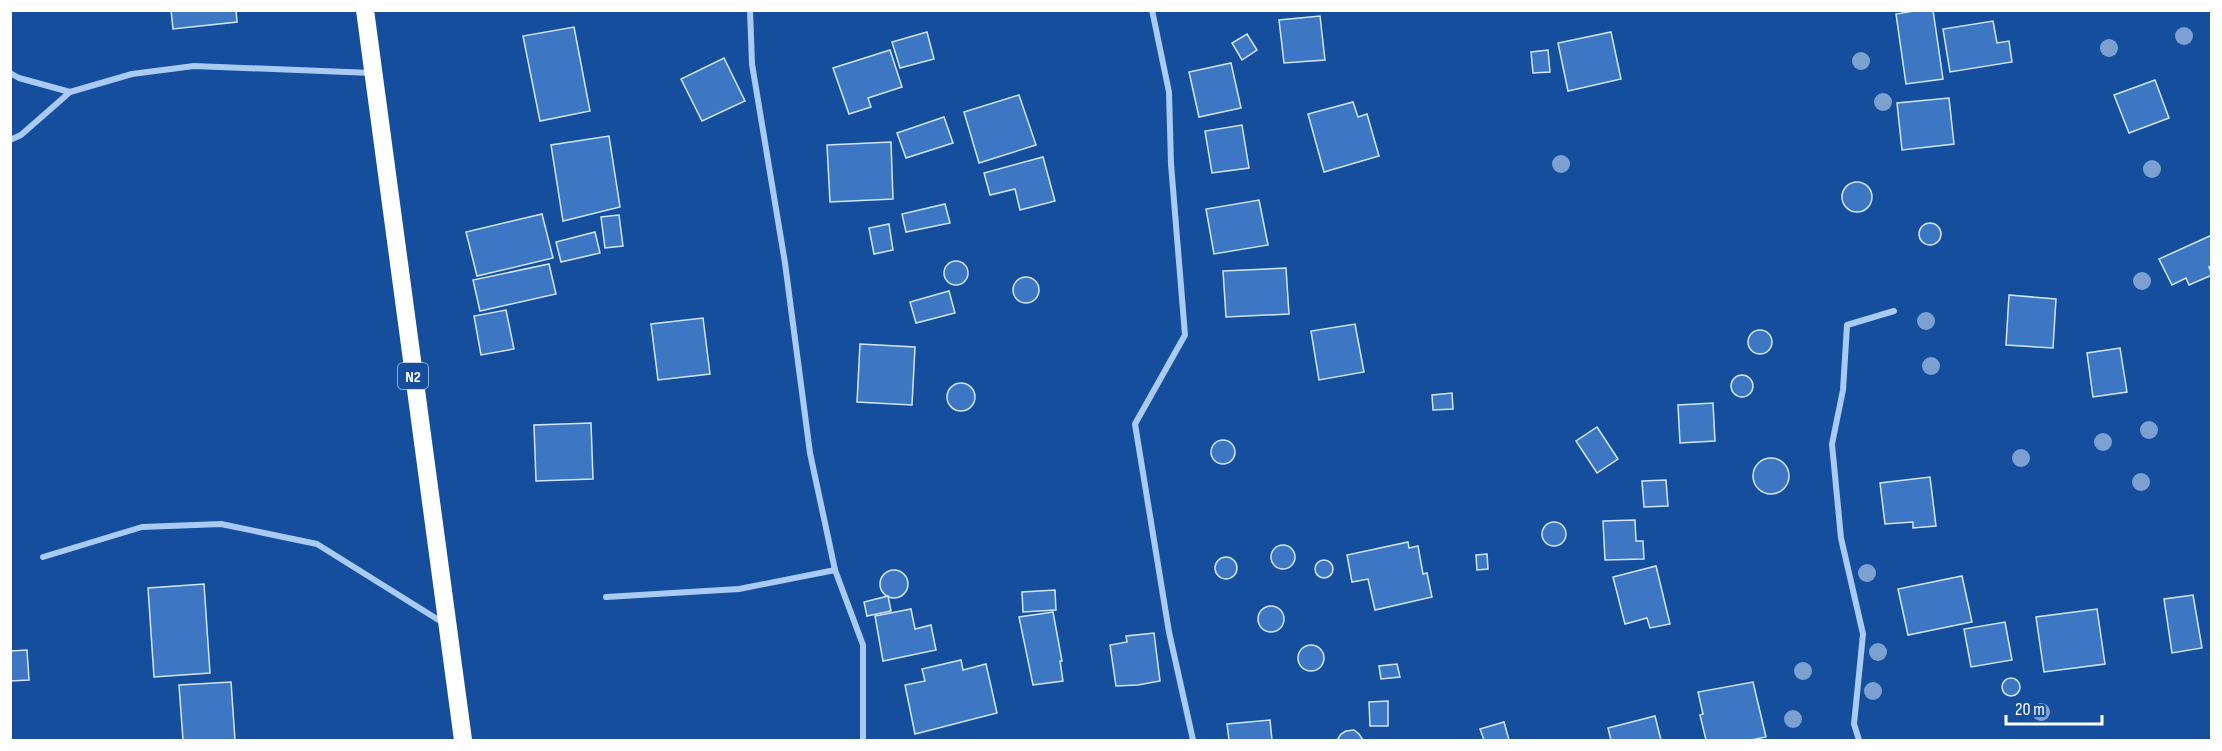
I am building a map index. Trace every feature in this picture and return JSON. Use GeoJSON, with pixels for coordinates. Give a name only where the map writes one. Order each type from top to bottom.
{"type":"FeatureCollection","features":[{"type":"Feature","properties":{"kind":"highway","name":"N2"},"geometry":{"type":"LineString","coordinates":[[365,10],[463,741]]}},
{"type":"Feature","properties":{"kind":"street"},"geometry":{"type":"LineString","coordinates":[[750,10],[752,64],[785,263],[810,453],[835,570],[863,645],[863,741]]}},
{"type":"Feature","properties":{"kind":"street"},"geometry":{"type":"LineString","coordinates":[[1152,10],[1169,92],[1171,164],[1185,335],[1135,424],[1167,621],[1192,741]]}},
{"type":"Feature","properties":{"kind":"street"},"geometry":{"type":"LineString","coordinates":[[10,140],[21,135],[70,92],[132,74],[194,66],[372,73]]}},
{"type":"Feature","properties":{"kind":"street"},"geometry":{"type":"LineString","coordinates":[[10,73],[19,78],[70,92]]}},
{"type":"Feature","properties":{"kind":"street"},"geometry":{"type":"LineString","coordinates":[[1859,741],[1854,724],[1863,634],[1841,538],[1832,444],[1843,390],[1847,325],[1894,311]]}},
{"type":"Feature","properties":{"kind":"street"},"geometry":{"type":"LineString","coordinates":[[43,557],[142,527],[221,524],[317,544],[447,625]]}},
{"type":"Feature","properties":{"kind":"street"},"geometry":{"type":"LineString","coordinates":[[606,597],[739,590],[835,570]]}},
{"type":"Feature","properties":{"kind":"building"},"geometry":{"type":"Polygon","coordinates":[[[171,10],[236,10],[237,22],[173,29],[171,10]]]}},
{"type":"Feature","properties":{"kind":"building"},"geometry":{"type":"Polygon","coordinates":[[[1933,10],[1943,79],[1906,84],[1896,14],[1933,10]]]}},
{"type":"Feature","properties":{"kind":"building"},"geometry":{"type":"Polygon","coordinates":[[[1320,16],[1325,60],[1284,63],[1279,20],[1320,16]]]}},
{"type":"Feature","properties":{"kind":"building"},"geometry":{"type":"Polygon","coordinates":[[[1993,21],[1997,43],[2009,41],[2012,62],[1950,72],[1943,29],[1993,21]]]}},
{"type":"Feature","properties":{"kind":"building"},"geometry":{"type":"Polygon","coordinates":[[[574,27],[590,111],[540,121],[523,36],[574,27]]]}},
{"type":"Feature","properties":{"kind":"building"},"geometry":{"type":"Polygon","coordinates":[[[927,32],[934,59],[900,68],[892,42],[927,32]]]}},
{"type":"Feature","properties":{"kind":"building"},"geometry":{"type":"Polygon","coordinates":[[[1611,32],[1621,79],[1568,91],[1558,43],[1611,32]]]}},
{"type":"Feature","properties":{"kind":"building"},"geometry":{"type":"Polygon","coordinates":[[[1247,34],[1257,50],[1242,60],[1232,43],[1247,34]]]}},
{"type":"Feature","properties":{"kind":"building"},"geometry":{"type":"Polygon","coordinates":[[[890,50],[902,87],[868,98],[871,107],[849,114],[833,68],[890,50]]]}},
{"type":"Feature","properties":{"kind":"building"},"geometry":{"type":"Polygon","coordinates":[[[1548,50],[1550,72],[1533,73],[1531,52],[1548,50]]]}},
{"type":"Feature","properties":{"kind":"building"},"geometry":{"type":"Polygon","coordinates":[[[724,58],[745,101],[702,121],[681,79],[724,58]]]}},
{"type":"Feature","properties":{"kind":"building"},"geometry":{"type":"Polygon","coordinates":[[[1231,63],[1241,108],[1199,117],[1189,72],[1231,63]]]}},
{"type":"Feature","properties":{"kind":"building"},"geometry":{"type":"Polygon","coordinates":[[[2155,80],[2169,118],[2129,133],[2114,95],[2155,80]]]}},
{"type":"Feature","properties":{"kind":"building"},"geometry":{"type":"Polygon","coordinates":[[[1019,95],[1036,145],[979,163],[964,112],[1019,95]]]}},
{"type":"Feature","properties":{"kind":"building"},"geometry":{"type":"Polygon","coordinates":[[[1949,98],[1954,144],[1902,150],[1897,103],[1949,98]]]}},
{"type":"Feature","properties":{"kind":"building"},"geometry":{"type":"Polygon","coordinates":[[[1353,102],[1358,117],[1367,114],[1379,156],[1324,172],[1308,114],[1353,102]]]}},
{"type":"Feature","properties":{"kind":"building"},"geometry":{"type":"Polygon","coordinates":[[[944,117],[953,143],[906,158],[897,133],[944,117]]]}},
{"type":"Feature","properties":{"kind":"building"},"geometry":{"type":"Polygon","coordinates":[[[1242,125],[1249,168],[1212,173],[1205,131],[1242,125]]]}},
{"type":"Feature","properties":{"kind":"building"},"geometry":{"type":"Polygon","coordinates":[[[609,136],[620,207],[563,221],[551,145],[609,136]]]}},
{"type":"Feature","properties":{"kind":"building"},"geometry":{"type":"Polygon","coordinates":[[[891,142],[893,199],[830,202],[827,145],[891,142]]]}},
{"type":"Feature","properties":{"kind":"building"},"geometry":{"type":"Polygon","coordinates":[[[1043,157],[1055,201],[1020,210],[1015,189],[990,195],[984,173],[1043,157]]]}},
{"type":"Feature","properties":{"kind":"building"},"geometry":{"type":"Polygon","coordinates":[[[1857,182],[1868,186],[1872,197],[1868,208],[1857,212],[1846,208],[1842,197],[1846,186],[1857,182]]]}},
{"type":"Feature","properties":{"kind":"building"},"geometry":{"type":"Polygon","coordinates":[[[1259,200],[1268,245],[1214,254],[1206,209],[1259,200]]]}},
{"type":"Feature","properties":{"kind":"building"},"geometry":{"type":"Polygon","coordinates":[[[945,204],[950,223],[906,232],[902,214],[945,204]]]}},
{"type":"Feature","properties":{"kind":"building"},"geometry":{"type":"Polygon","coordinates":[[[542,214],[553,258],[477,276],[466,232],[542,214]]]}},
{"type":"Feature","properties":{"kind":"building"},"geometry":{"type":"Polygon","coordinates":[[[619,215],[623,246],[605,248],[601,217],[619,215]]]}},
{"type":"Feature","properties":{"kind":"building"},"geometry":{"type":"Polygon","coordinates":[[[1926,223],[1934,223],[1941,230],[1941,238],[1934,245],[1926,245],[1919,238],[1919,230],[1926,223]]]}},
{"type":"Feature","properties":{"kind":"building"},"geometry":{"type":"Polygon","coordinates":[[[889,224],[893,250],[874,254],[869,228],[889,224]]]}},
{"type":"Feature","properties":{"kind":"building"},"geometry":{"type":"Polygon","coordinates":[[[595,232],[600,253],[561,262],[556,242],[595,232]]]}},
{"type":"Feature","properties":{"kind":"building"},"geometry":{"type":"Polygon","coordinates":[[[2212,235],[2212,266],[2209,267],[2212,275],[2189,285],[2186,278],[2172,285],[2159,259],[2212,235]]]}},
{"type":"Feature","properties":{"kind":"building"},"geometry":{"type":"Polygon","coordinates":[[[956,261],[964,265],[968,273],[964,281],[956,285],[948,281],[944,273],[948,265],[956,261]]]}},
{"type":"Feature","properties":{"kind":"building"},"geometry":{"type":"Polygon","coordinates":[[[549,264],[556,294],[480,311],[473,280],[549,264]]]}},
{"type":"Feature","properties":{"kind":"building"},"geometry":{"type":"Polygon","coordinates":[[[1286,268],[1289,314],[1226,317],[1223,271],[1286,268]]]}},
{"type":"Feature","properties":{"kind":"building"},"geometry":{"type":"Polygon","coordinates":[[[1026,277],[1035,281],[1039,290],[1035,299],[1026,303],[1017,299],[1013,290],[1017,281],[1026,277]]]}},
{"type":"Feature","properties":{"kind":"building"},"geometry":{"type":"Polygon","coordinates":[[[949,291],[955,313],[916,323],[910,302],[949,291]]]}},
{"type":"Feature","properties":{"kind":"building"},"geometry":{"type":"Polygon","coordinates":[[[2009,295],[2056,299],[2053,348],[2006,345],[2009,295]]]}},
{"type":"Feature","properties":{"kind":"building"},"geometry":{"type":"Polygon","coordinates":[[[506,310],[514,349],[481,355],[474,316],[506,310]]]}},
{"type":"Feature","properties":{"kind":"building"},"geometry":{"type":"Polygon","coordinates":[[[703,318],[710,374],[658,380],[651,324],[703,318]]]}},
{"type":"Feature","properties":{"kind":"building"},"geometry":{"type":"Polygon","coordinates":[[[1355,324],[1364,372],[1319,380],[1311,331],[1355,324]]]}},
{"type":"Feature","properties":{"kind":"building"},"geometry":{"type":"Polygon","coordinates":[[[1760,330],[1768,334],[1772,342],[1768,350],[1760,354],[1752,350],[1748,342],[1752,334],[1760,330]]]}},
{"type":"Feature","properties":{"kind":"building"},"geometry":{"type":"Polygon","coordinates":[[[860,344],[915,347],[912,405],[857,402],[860,344]]]}},
{"type":"Feature","properties":{"kind":"building"},"geometry":{"type":"Polygon","coordinates":[[[2120,348],[2127,392],[2093,397],[2087,353],[2120,348]]]}},
{"type":"Feature","properties":{"kind":"building"},"geometry":{"type":"Polygon","coordinates":[[[1742,375],[1750,378],[1753,386],[1750,394],[1742,397],[1734,394],[1731,386],[1734,378],[1742,375]]]}},
{"type":"Feature","properties":{"kind":"building"},"geometry":{"type":"Polygon","coordinates":[[[961,383],[971,387],[975,397],[971,407],[961,411],[951,407],[947,397],[951,387],[961,383]]]}},
{"type":"Feature","properties":{"kind":"building"},"geometry":{"type":"Polygon","coordinates":[[[1452,393],[1453,409],[1433,410],[1432,395],[1452,393]]]}},
{"type":"Feature","properties":{"kind":"building"},"geometry":{"type":"Polygon","coordinates":[[[1713,403],[1715,441],[1680,443],[1678,405],[1713,403]]]}},
{"type":"Feature","properties":{"kind":"building"},"geometry":{"type":"Polygon","coordinates":[[[591,423],[593,479],[536,481],[534,425],[591,423]]]}},
{"type":"Feature","properties":{"kind":"building"},"geometry":{"type":"Polygon","coordinates":[[[1597,427],[1618,459],[1597,473],[1576,441],[1597,427]]]}},
{"type":"Feature","properties":{"kind":"building"},"geometry":{"type":"Polygon","coordinates":[[[1223,440],[1228,441],[1234,447],[1234,457],[1228,463],[1223,464],[1218,463],[1212,457],[1211,452],[1212,447],[1218,441],[1223,440]]]}},
{"type":"Feature","properties":{"kind":"building"},"geometry":{"type":"Polygon","coordinates":[[[1771,458],[1784,463],[1789,476],[1784,489],[1771,494],[1758,489],[1753,476],[1758,463],[1771,458]]]}},
{"type":"Feature","properties":{"kind":"building"},"geometry":{"type":"Polygon","coordinates":[[[1930,477],[1936,526],[1913,528],[1913,522],[1885,524],[1880,483],[1930,477]]]}},
{"type":"Feature","properties":{"kind":"building"},"geometry":{"type":"Polygon","coordinates":[[[1666,480],[1668,506],[1644,507],[1642,481],[1666,480]]]}},
{"type":"Feature","properties":{"kind":"building"},"geometry":{"type":"Polygon","coordinates":[[[1635,520],[1636,541],[1643,541],[1644,559],[1605,560],[1603,521],[1635,520]]]}},
{"type":"Feature","properties":{"kind":"building"},"geometry":{"type":"Polygon","coordinates":[[[1554,522],[1563,525],[1566,534],[1563,543],[1554,546],[1545,543],[1542,534],[1545,525],[1554,522]]]}},
{"type":"Feature","properties":{"kind":"building"},"geometry":{"type":"Polygon","coordinates":[[[1408,542],[1409,548],[1418,546],[1423,574],[1427,573],[1432,597],[1375,610],[1368,579],[1352,582],[1347,555],[1408,542]]]}},
{"type":"Feature","properties":{"kind":"building"},"geometry":{"type":"Polygon","coordinates":[[[1283,545],[1288,546],[1294,552],[1294,562],[1288,568],[1283,569],[1278,568],[1272,562],[1271,557],[1272,552],[1278,546],[1283,545]]]}},
{"type":"Feature","properties":{"kind":"building"},"geometry":{"type":"Polygon","coordinates":[[[1487,554],[1488,569],[1477,570],[1476,555],[1487,554]]]}},
{"type":"Feature","properties":{"kind":"building"},"geometry":{"type":"Polygon","coordinates":[[[1226,557],[1234,560],[1237,568],[1234,576],[1226,579],[1218,576],[1215,568],[1218,560],[1226,557]]]}},
{"type":"Feature","properties":{"kind":"building"},"geometry":{"type":"Polygon","coordinates":[[[1320,560],[1328,560],[1333,565],[1331,576],[1320,578],[1315,573],[1315,565],[1320,560]]]}},
{"type":"Feature","properties":{"kind":"building"},"geometry":{"type":"Polygon","coordinates":[[[1656,566],[1670,624],[1650,628],[1647,618],[1625,624],[1613,577],[1656,566]]]}},
{"type":"Feature","properties":{"kind":"building"},"geometry":{"type":"Polygon","coordinates":[[[894,570],[904,574],[908,584],[904,594],[894,598],[884,594],[880,584],[884,574],[894,570]]]}},
{"type":"Feature","properties":{"kind":"building"},"geometry":{"type":"Polygon","coordinates":[[[1962,576],[1972,622],[1908,635],[1898,589],[1962,576]]]}},
{"type":"Feature","properties":{"kind":"building"},"geometry":{"type":"Polygon","coordinates":[[[204,584],[210,673],[154,677],[148,588],[204,584]]]}},
{"type":"Feature","properties":{"kind":"building"},"geometry":{"type":"Polygon","coordinates":[[[1055,590],[1056,610],[1023,612],[1022,592],[1055,590]]]}},
{"type":"Feature","properties":{"kind":"building"},"geometry":{"type":"Polygon","coordinates":[[[2193,595],[2202,648],[2172,653],[2164,599],[2193,595]]]}},
{"type":"Feature","properties":{"kind":"building"},"geometry":{"type":"Polygon","coordinates":[[[888,596],[891,611],[867,616],[864,602],[888,596]]]}},
{"type":"Feature","properties":{"kind":"building"},"geometry":{"type":"Polygon","coordinates":[[[1271,606],[1280,610],[1284,619],[1280,628],[1271,632],[1262,628],[1258,619],[1262,610],[1271,606]]]}},
{"type":"Feature","properties":{"kind":"building"},"geometry":{"type":"Polygon","coordinates":[[[911,609],[915,629],[931,625],[936,650],[883,661],[875,616],[911,609]]]}},
{"type":"Feature","properties":{"kind":"building"},"geometry":{"type":"Polygon","coordinates":[[[2097,609],[2105,664],[2044,672],[2036,617],[2097,609]]]}},
{"type":"Feature","properties":{"kind":"building"},"geometry":{"type":"Polygon","coordinates":[[[1053,612],[1062,661],[1060,661],[1063,681],[1033,685],[1019,617],[1053,612]]]}},
{"type":"Feature","properties":{"kind":"building"},"geometry":{"type":"Polygon","coordinates":[[[2005,622],[2012,660],[1971,667],[1964,629],[2005,622]]]}},
{"type":"Feature","properties":{"kind":"building"},"geometry":{"type":"Polygon","coordinates":[[[1154,633],[1160,681],[1116,686],[1110,645],[1127,642],[1126,636],[1154,633]]]}},
{"type":"Feature","properties":{"kind":"building"},"geometry":{"type":"Polygon","coordinates":[[[1311,645],[1320,649],[1324,658],[1320,667],[1311,671],[1302,667],[1298,658],[1302,649],[1311,645]]]}},
{"type":"Feature","properties":{"kind":"building"},"geometry":{"type":"Polygon","coordinates":[[[27,650],[29,680],[10,681],[10,651],[27,650]]]}},
{"type":"Feature","properties":{"kind":"building"},"geometry":{"type":"Polygon","coordinates":[[[961,660],[963,670],[986,664],[997,713],[915,734],[905,685],[925,681],[922,669],[961,660]]]}},
{"type":"Feature","properties":{"kind":"building"},"geometry":{"type":"Polygon","coordinates":[[[1397,664],[1400,677],[1381,679],[1379,666],[1397,664]]]}},
{"type":"Feature","properties":{"kind":"building"},"geometry":{"type":"Polygon","coordinates":[[[2011,678],[2017,681],[2020,687],[2017,693],[2011,696],[2005,693],[2002,687],[2005,681],[2011,678]]]}},
{"type":"Feature","properties":{"kind":"building"},"geometry":{"type":"Polygon","coordinates":[[[231,682],[235,740],[183,740],[179,685],[231,682]]]}},
{"type":"Feature","properties":{"kind":"building"},"geometry":{"type":"Polygon","coordinates":[[[1753,682],[1766,737],[1751,740],[1706,740],[1700,715],[1703,714],[1698,692],[1753,682]]]}},
{"type":"Feature","properties":{"kind":"building"},"geometry":{"type":"Polygon","coordinates":[[[1388,701],[1388,726],[1370,726],[1369,702],[1388,701]]]}},
{"type":"Feature","properties":{"kind":"building"},"geometry":{"type":"Polygon","coordinates":[[[1655,716],[1661,740],[1611,740],[1608,728],[1655,716]]]}},
{"type":"Feature","properties":{"kind":"building"},"geometry":{"type":"Polygon","coordinates":[[[1270,720],[1272,740],[1229,740],[1227,724],[1270,720]]]}},
{"type":"Feature","properties":{"kind":"building"},"geometry":{"type":"Polygon","coordinates":[[[1504,722],[1509,740],[1484,740],[1480,729],[1504,722]]]}},
{"type":"Feature","properties":{"kind":"building"},"geometry":{"type":"Polygon","coordinates":[[[1354,730],[1363,740],[1337,740],[1346,731],[1354,730]]]}}]}
